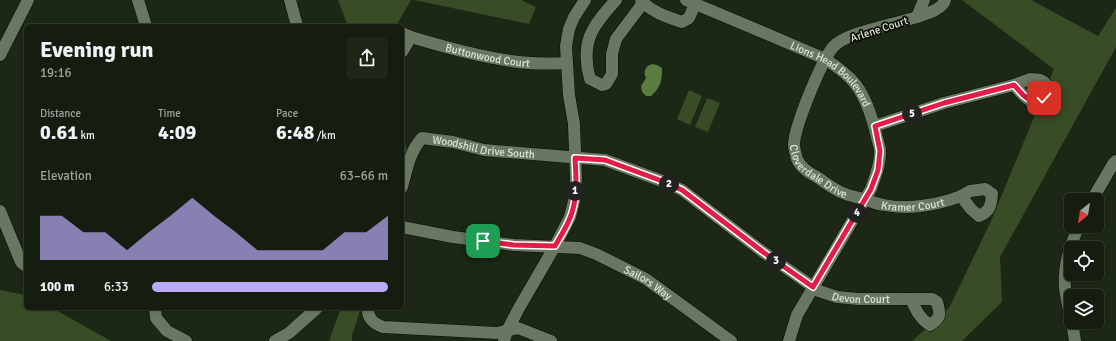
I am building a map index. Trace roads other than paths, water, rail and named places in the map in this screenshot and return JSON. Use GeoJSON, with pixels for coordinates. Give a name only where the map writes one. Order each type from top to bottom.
{"type":"FeatureCollection","features":[{"type":"Feature","properties":{"kind":"street"},"geometry":{"type":"LineString","coordinates":[[0,55],[28,0]]}},
{"type":"Feature","properties":{"kind":"street"},"geometry":{"type":"LineString","coordinates":[[138,0],[145,24]]}},
{"type":"Feature","properties":{"kind":"street"},"geometry":{"type":"LineString","coordinates":[[290,0],[297,24]]}},
{"type":"Feature","properties":{"kind":"street"},"geometry":{"type":"LineString","coordinates":[[505,336],[570,217],[575,197],[576,178],[574,124],[569,95],[566,46],[569,29],[574,17],[585,0]]}},
{"type":"Feature","properties":{"kind":"street"},"geometry":{"type":"LineString","coordinates":[[616,0],[598,22],[590,36],[587,56],[590,79],[602,85],[606,84],[612,74],[612,54],[616,39],[642,1],[646,7],[669,18],[682,22],[689,18],[696,2]]}},
{"type":"Feature","properties":{"kind":"street","name":"Arlene Court"},"geometry":{"type":"LineString","coordinates":[[917,17],[924,0]]}},
{"type":"Feature","properties":{"kind":"street","name":"Arlene Court"},"geometry":{"type":"LineString","coordinates":[[825,59],[834,46],[840,41],[862,32],[937,10],[944,4],[945,0]]}},
{"type":"Feature","properties":{"kind":"street","name":"Lions Head Boulevard"},"geometry":{"type":"LineString","coordinates":[[696,2],[825,59],[839,69],[855,84],[864,99],[875,126],[880,151],[878,170],[871,189],[797,315],[789,341]]}},
{"type":"Feature","properties":{"kind":"street","name":"Buttonwood Court"},"geometry":{"type":"LineString","coordinates":[[404,45],[407,35],[470,54],[512,62],[566,64]]}},
{"type":"Feature","properties":{"kind":"street","name":"Cloverdale Drive"},"geometry":{"type":"LineString","coordinates":[[825,59],[808,99],[796,133],[794,146],[798,161],[803,168],[843,194],[865,200]]}},
{"type":"Feature","properties":{"kind":"street"},"geometry":{"type":"LineString","coordinates":[[875,126],[944,103],[1014,85]]}},
{"type":"Feature","properties":{"kind":"street","name":"Woodshill Drive South"},"geometry":{"type":"LineString","coordinates":[[404,180],[411,155],[422,138],[453,142],[484,150],[575,158]]}},
{"type":"Feature","properties":{"kind":"street","name":"Devon Court"},"geometry":{"type":"LineString","coordinates":[[575,158],[605,160],[682,190],[763,252],[819,291],[837,297],[858,299],[911,299]]}},
{"type":"Feature","properties":{"kind":"street"},"geometry":{"type":"LineString","coordinates":[[1096,193],[1116,161]]}},
{"type":"Feature","properties":{"kind":"street","name":"Kramer Court"},"geometry":{"type":"LineString","coordinates":[[865,200],[885,205],[915,207],[930,205],[961,196]]}},
{"type":"Feature","properties":{"kind":"street"},"geometry":{"type":"LineString","coordinates":[[0,211],[21,262],[24,264]]}},
{"type":"Feature","properties":{"kind":"street","name":"Sailors Way"},"geometry":{"type":"LineString","coordinates":[[404,227],[453,237],[514,245],[580,248],[646,279],[730,341]]}},
{"type":"Feature","properties":{"kind":"street"},"geometry":{"type":"LineString","coordinates":[[1065,289],[1065,272],[1068,255],[1076,233]]}},
{"type":"Feature","properties":{"kind":"street"},"geometry":{"type":"LineString","coordinates":[[155,310],[156,318],[166,331],[186,341]]}},
{"type":"Feature","properties":{"kind":"street"},"geometry":{"type":"LineString","coordinates":[[275,341],[289,333],[315,310]]}},
{"type":"Feature","properties":{"kind":"street"},"geometry":{"type":"LineString","coordinates":[[367,310],[369,318],[377,325],[383,327],[497,333],[505,336]]}},
{"type":"Feature","properties":{"kind":"street"},"geometry":{"type":"LineString","coordinates":[[505,336],[518,328],[550,341]]}},
{"type":"Feature","properties":{"kind":"street"},"geometry":{"type":"LineString","coordinates":[[1073,329],[1075,341]]}}]}
